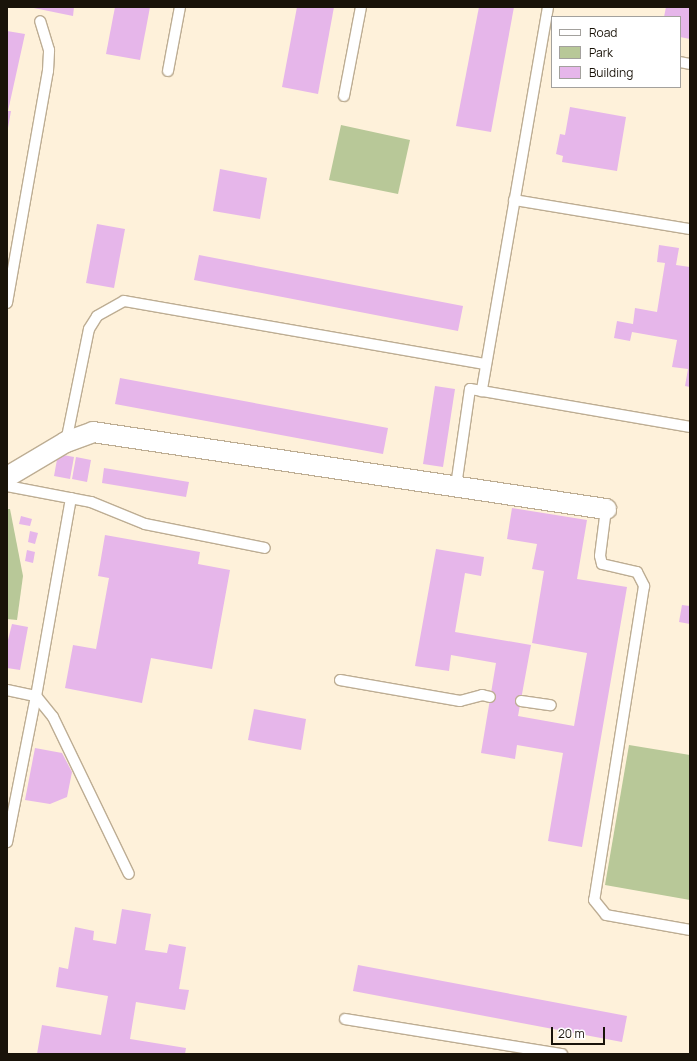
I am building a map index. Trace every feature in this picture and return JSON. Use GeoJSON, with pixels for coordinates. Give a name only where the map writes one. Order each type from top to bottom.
{"type":"FeatureCollection","features":[{"type":"Feature","properties":{"kind":"street"},"geometry":{"type":"LineString","coordinates":[[7,477],[66,442],[93,432],[606,509]]}},
{"type":"Feature","properties":{"kind":"lane"},"geometry":{"type":"LineString","coordinates":[[168,71],[180,7]]}},
{"type":"Feature","properties":{"kind":"lane"},"geometry":{"type":"LineString","coordinates":[[344,96],[361,7]]}},
{"type":"Feature","properties":{"kind":"lane"},"geometry":{"type":"LineString","coordinates":[[482,391],[548,7]]}},
{"type":"Feature","properties":{"kind":"lane"},"geometry":{"type":"LineString","coordinates":[[7,303],[48,72],[49,50],[40,21]]}},
{"type":"Feature","properties":{"kind":"lane"},"geometry":{"type":"LineString","coordinates":[[514,200],[690,229]]}},
{"type":"Feature","properties":{"kind":"lane"},"geometry":{"type":"LineString","coordinates":[[66,442],[89,329],[97,316],[124,301],[486,364]]}},
{"type":"Feature","properties":{"kind":"lane"},"geometry":{"type":"LineString","coordinates":[[456,486],[470,389],[690,427]]}},
{"type":"Feature","properties":{"kind":"lane"},"geometry":{"type":"LineString","coordinates":[[7,486],[91,502],[145,524],[265,548]]}},
{"type":"Feature","properties":{"kind":"lane"},"geometry":{"type":"LineString","coordinates":[[7,842],[36,696],[71,498]]}},
{"type":"Feature","properties":{"kind":"lane"},"geometry":{"type":"LineString","coordinates":[[606,509],[600,556],[602,564],[637,572],[644,586],[594,900],[606,915],[690,930]]}},
{"type":"Feature","properties":{"kind":"lane"},"geometry":{"type":"LineString","coordinates":[[340,680],[460,701],[482,695],[490,697]]}},
{"type":"Feature","properties":{"kind":"lane"},"geometry":{"type":"LineString","coordinates":[[7,690],[36,696],[53,718],[129,874]]}},
{"type":"Feature","properties":{"kind":"lane"},"geometry":{"type":"LineString","coordinates":[[521,701],[551,705]]}},
{"type":"Feature","properties":{"kind":"lane"},"geometry":{"type":"LineString","coordinates":[[345,1019],[562,1054]]}},
{"type":"Feature","properties":{"kind":"green space"},"geometry":{"type":"Polygon","coordinates":[[[341,125],[410,140],[398,194],[329,180],[341,125]]]}},
{"type":"Feature","properties":{"kind":"green space"},"geometry":{"type":"Polygon","coordinates":[[[7,509],[10,509],[23,576],[17,620],[7,619],[7,509]]]}},
{"type":"Feature","properties":{"kind":"green space"},"geometry":{"type":"Polygon","coordinates":[[[629,745],[690,755],[690,900],[605,885],[629,745]]]}},
{"type":"Feature","properties":{"kind":"building"},"geometry":{"type":"Polygon","coordinates":[[[29,7],[74,7],[73,16],[29,7]]]}},
{"type":"Feature","properties":{"kind":"building"},"geometry":{"type":"Polygon","coordinates":[[[115,7],[150,7],[140,60],[106,54],[115,7]]]}},
{"type":"Feature","properties":{"kind":"building"},"geometry":{"type":"Polygon","coordinates":[[[297,7],[334,7],[318,94],[282,87],[297,7]]]}},
{"type":"Feature","properties":{"kind":"building"},"geometry":{"type":"Polygon","coordinates":[[[479,7],[514,7],[491,132],[456,126],[479,7]]]}},
{"type":"Feature","properties":{"kind":"building"},"geometry":{"type":"Polygon","coordinates":[[[666,7],[690,7],[690,39],[681,37],[681,16],[664,16],[666,7]]]}},
{"type":"Feature","properties":{"kind":"building"},"geometry":{"type":"Polygon","coordinates":[[[7,31],[25,34],[8,111],[11,111],[8,128],[7,31]]]}},
{"type":"Feature","properties":{"kind":"building"},"geometry":{"type":"Polygon","coordinates":[[[570,107],[626,117],[617,171],[562,162],[563,156],[556,154],[560,134],[565,135],[570,107]]]}},
{"type":"Feature","properties":{"kind":"building"},"geometry":{"type":"Polygon","coordinates":[[[220,169],[267,178],[260,219],[213,211],[220,169]]]}},
{"type":"Feature","properties":{"kind":"building"},"geometry":{"type":"Polygon","coordinates":[[[97,224],[125,229],[114,288],[86,283],[97,224]]]}},
{"type":"Feature","properties":{"kind":"building"},"geometry":{"type":"Polygon","coordinates":[[[659,245],[679,248],[676,265],[690,267],[690,387],[685,386],[688,369],[672,367],[677,340],[632,332],[630,341],[614,338],[617,321],[633,324],[635,308],[657,312],[665,263],[657,262],[659,245]]]}},
{"type":"Feature","properties":{"kind":"building"},"geometry":{"type":"Polygon","coordinates":[[[199,255],[463,306],[458,331],[194,280],[199,255]]]}},
{"type":"Feature","properties":{"kind":"building"},"geometry":{"type":"Polygon","coordinates":[[[120,378],[388,428],[383,454],[115,404],[120,378]]]}},
{"type":"Feature","properties":{"kind":"building"},"geometry":{"type":"Polygon","coordinates":[[[435,386],[455,389],[443,467],[423,464],[435,386]]]}},
{"type":"Feature","properties":{"kind":"building"},"geometry":{"type":"Polygon","coordinates":[[[58,454],[74,457],[70,479],[54,476],[58,454]]]}},
{"type":"Feature","properties":{"kind":"building"},"geometry":{"type":"Polygon","coordinates":[[[76,457],[91,460],[87,482],[72,479],[76,457]]]}},
{"type":"Feature","properties":{"kind":"building"},"geometry":{"type":"Polygon","coordinates":[[[104,468],[189,482],[186,497],[102,483],[104,468]]]}},
{"type":"Feature","properties":{"kind":"building"},"geometry":{"type":"Polygon","coordinates":[[[512,508],[587,520],[577,579],[627,587],[582,847],[548,841],[563,753],[517,745],[515,759],[481,753],[496,663],[451,655],[449,671],[415,666],[436,549],[484,557],[481,576],[465,573],[455,632],[531,645],[518,716],[574,726],[587,653],[532,643],[544,571],[532,569],[537,544],[507,539],[512,508]]]}},
{"type":"Feature","properties":{"kind":"building"},"geometry":{"type":"Polygon","coordinates":[[[21,516],[32,519],[30,526],[19,524],[21,516]]]}},
{"type":"Feature","properties":{"kind":"building"},"geometry":{"type":"Polygon","coordinates":[[[30,531],[38,533],[35,544],[28,542],[30,531]]]}},
{"type":"Feature","properties":{"kind":"building"},"geometry":{"type":"Polygon","coordinates":[[[105,535],[200,552],[198,564],[230,570],[212,669],[151,658],[142,703],[65,688],[73,645],[96,649],[109,578],[98,576],[105,535]]]}},
{"type":"Feature","properties":{"kind":"building"},"geometry":{"type":"Polygon","coordinates":[[[27,550],[35,552],[33,563],[25,561],[27,550]]]}},
{"type":"Feature","properties":{"kind":"building"},"geometry":{"type":"Polygon","coordinates":[[[682,605],[690,606],[690,624],[679,622],[682,605]]]}},
{"type":"Feature","properties":{"kind":"building"},"geometry":{"type":"Polygon","coordinates":[[[12,624],[28,627],[20,670],[7,668],[7,644],[12,624]]]}},
{"type":"Feature","properties":{"kind":"building"},"geometry":{"type":"Polygon","coordinates":[[[254,709],[306,719],[301,750],[248,740],[254,709]]]}},
{"type":"Feature","properties":{"kind":"building"},"geometry":{"type":"Polygon","coordinates":[[[35,748],[62,753],[72,772],[67,797],[50,804],[25,800],[35,748]]]}},
{"type":"Feature","properties":{"kind":"building"},"geometry":{"type":"Polygon","coordinates":[[[122,909],[151,914],[145,950],[167,953],[169,944],[186,947],[179,989],[189,990],[185,1010],[136,1002],[130,1039],[186,1048],[185,1054],[37,1054],[42,1025],[101,1035],[108,996],[56,987],[59,967],[68,969],[75,927],[94,931],[93,940],[116,944],[122,909]]]}},
{"type":"Feature","properties":{"kind":"building"},"geometry":{"type":"Polygon","coordinates":[[[358,965],[627,1016],[622,1042],[353,991],[358,965]]]}}]}
